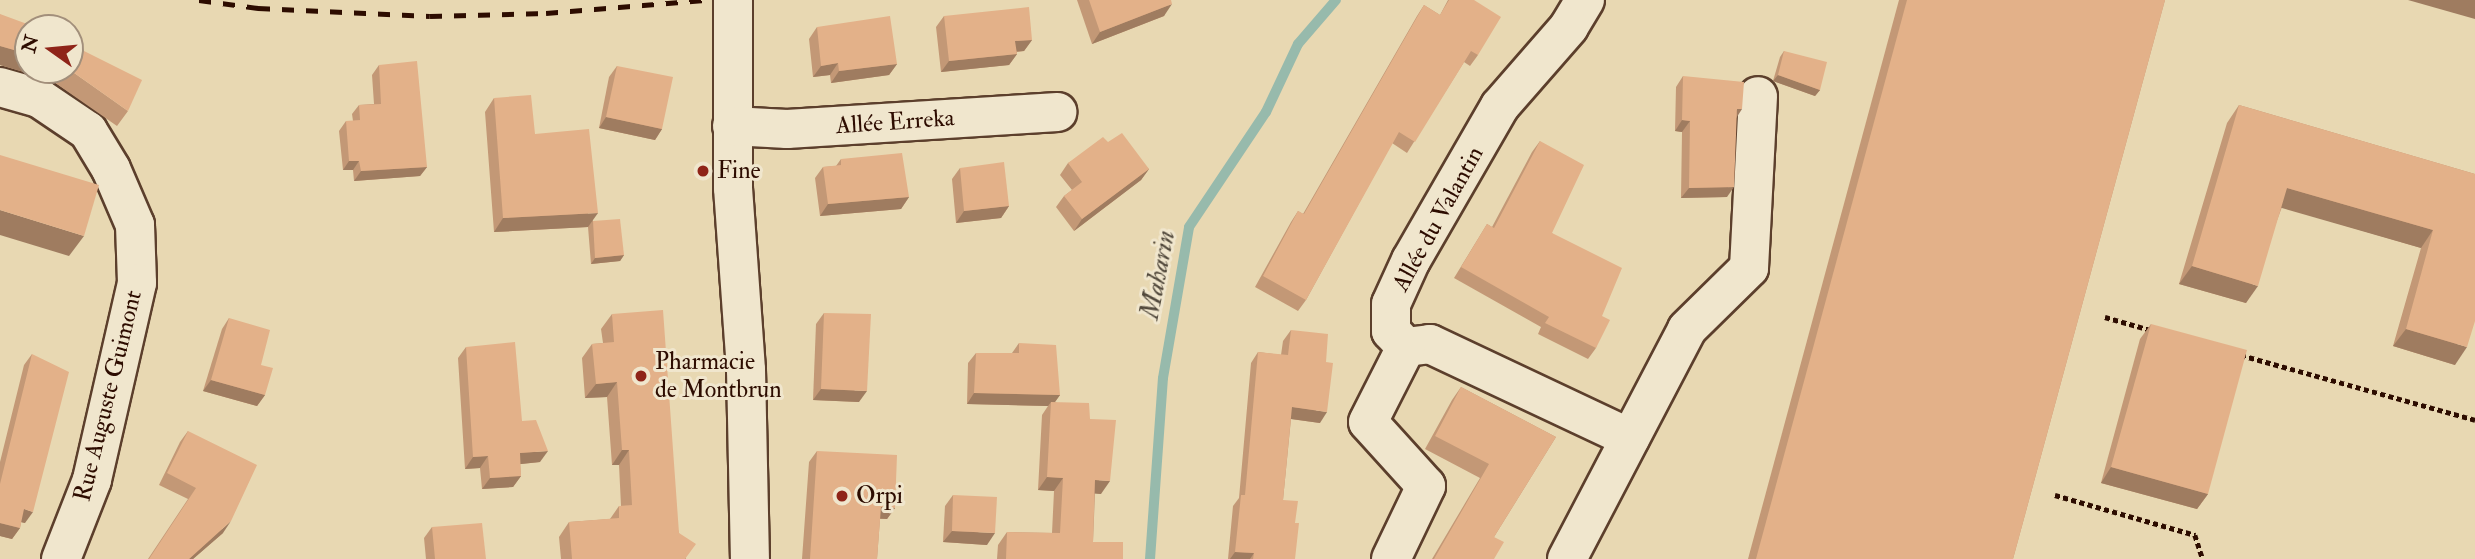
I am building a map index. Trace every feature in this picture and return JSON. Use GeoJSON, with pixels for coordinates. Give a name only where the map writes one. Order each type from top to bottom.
{"type":"FeatureCollection","features":[{"type":"Feature","properties":{"kind":"street"},"geometry":{"type":"LineString","coordinates":[[733,0],[732,126],[746,382],[750,559]]}},
{"type":"Feature","properties":{"kind":"street","name":"Allée du Valantin"},"geometry":{"type":"LineString","coordinates":[[1406,347],[1391,331],[1391,304],[1411,260],[1500,106],[1569,27],[1585,0]]}},
{"type":"Feature","properties":{"kind":"street","name":"Rue Auguste Guimont"},"geometry":{"type":"LineString","coordinates":[[0,87],[39,98],[88,131],[111,169],[135,225],[137,283],[92,480],[61,559]]}},
{"type":"Feature","properties":{"kind":"street"},"geometry":{"type":"LineString","coordinates":[[1567,559],[1687,329],[1749,268],[1758,96]]}},
{"type":"Feature","properties":{"kind":"street","name":"Allée Erreka"},"geometry":{"type":"LineString","coordinates":[[732,126],[787,129],[1057,112]]}},
{"type":"Feature","properties":{"kind":"street"},"geometry":{"type":"LineString","coordinates":[[1391,559],[1426,486],[1368,422],[1406,347],[1430,344],[1630,438]]}},
{"type":"Feature","properties":{"kind":"path"},"geometry":{"type":"LineString","coordinates":[[2105,317],[2158,332]]}},
{"type":"Feature","properties":{"kind":"path"},"geometry":{"type":"LineString","coordinates":[[2237,354],[2475,420]]}},
{"type":"Feature","properties":{"kind":"path"},"geometry":{"type":"LineString","coordinates":[[2055,495],[2195,535],[2203,559]]}},
{"type":"Feature","properties":{"kind":"building"},"geometry":{"type":"Polygon","coordinates":[[[1089,0],[1171,0],[1172,4],[1100,32],[1089,0]]]}},
{"type":"Feature","properties":{"kind":"building"},"geometry":{"type":"Polygon","coordinates":[[[1449,0],[1474,0],[1501,17],[1478,55],[1471,51],[1415,142],[1399,132],[1306,300],[1263,276],[1298,211],[1304,214],[1424,5],[1440,15],[1449,0]]]}},
{"type":"Feature","properties":{"kind":"building"},"geometry":{"type":"Polygon","coordinates":[[[1907,0],[2165,0],[2013,559],[1756,559],[1907,0]]]}},
{"type":"Feature","properties":{"kind":"building"},"geometry":{"type":"Polygon","coordinates":[[[1029,7],[1032,40],[1015,41],[1017,54],[949,61],[944,16],[1029,7]]]}},
{"type":"Feature","properties":{"kind":"building"},"geometry":{"type":"Polygon","coordinates":[[[0,14],[14,19],[14,50],[0,46],[0,14]]]}},
{"type":"Feature","properties":{"kind":"building"},"geometry":{"type":"Polygon","coordinates":[[[890,16],[897,64],[839,71],[838,63],[821,66],[817,27],[890,16]]]}},
{"type":"Feature","properties":{"kind":"building"},"geometry":{"type":"Polygon","coordinates":[[[84,51],[142,80],[128,111],[84,80],[84,51]]]}},
{"type":"Feature","properties":{"kind":"building"},"geometry":{"type":"Polygon","coordinates":[[[1784,51],[1827,62],[1820,90],[1778,75],[1784,51]]]}},
{"type":"Feature","properties":{"kind":"building"},"geometry":{"type":"Polygon","coordinates":[[[417,61],[427,167],[361,171],[359,161],[349,161],[346,121],[360,120],[359,105],[381,104],[379,65],[417,61]]]}},
{"type":"Feature","properties":{"kind":"building"},"geometry":{"type":"Polygon","coordinates":[[[617,66],[673,77],[662,129],[606,117],[617,66]]]}},
{"type":"Feature","properties":{"kind":"building"},"geometry":{"type":"Polygon","coordinates":[[[1683,76],[1744,82],[1742,109],[1737,109],[1734,187],[1689,188],[1690,121],[1682,120],[1683,76]]]}},
{"type":"Feature","properties":{"kind":"building"},"geometry":{"type":"Polygon","coordinates":[[[531,95],[535,134],[589,129],[598,213],[503,218],[494,98],[531,95]]]}},
{"type":"Feature","properties":{"kind":"building"},"geometry":{"type":"Polygon","coordinates":[[[2239,105],[2475,174],[2475,321],[2467,347],[2406,329],[2433,230],[2287,188],[2258,286],[2192,266],[2239,105]]]}},
{"type":"Feature","properties":{"kind":"building"},"geometry":{"type":"Polygon","coordinates":[[[1122,133],[1149,169],[1082,219],[1064,196],[1082,182],[1068,163],[1103,137],[1108,142],[1122,133]]]}},
{"type":"Feature","properties":{"kind":"building"},"geometry":{"type":"Polygon","coordinates":[[[1540,141],[1584,165],[1552,233],[1622,268],[1602,316],[1610,320],[1596,348],[1545,323],[1549,317],[1461,267],[1487,224],[1494,228],[1540,141]]]}},
{"type":"Feature","properties":{"kind":"building"},"geometry":{"type":"Polygon","coordinates":[[[902,153],[909,197],[828,204],[823,167],[841,165],[841,159],[902,153]]]}},
{"type":"Feature","properties":{"kind":"building"},"geometry":{"type":"Polygon","coordinates":[[[0,155],[99,185],[84,236],[0,210],[0,155]]]}},
{"type":"Feature","properties":{"kind":"building"},"geometry":{"type":"Polygon","coordinates":[[[1004,162],[1009,206],[964,211],[960,168],[1004,162]]]}},
{"type":"Feature","properties":{"kind":"building"},"geometry":{"type":"Polygon","coordinates":[[[620,219],[624,255],[595,258],[593,221],[620,219]]]}},
{"type":"Feature","properties":{"kind":"building"},"geometry":{"type":"Polygon","coordinates":[[[663,310],[679,533],[696,544],[685,559],[572,559],[569,522],[619,518],[619,506],[632,505],[629,450],[622,450],[617,382],[596,384],[592,344],[614,342],[612,314],[663,310]]]}},
{"type":"Feature","properties":{"kind":"building"},"geometry":{"type":"Polygon","coordinates":[[[824,313],[871,314],[867,391],[821,389],[824,313]]]}},
{"type":"Feature","properties":{"kind":"building"},"geometry":{"type":"Polygon","coordinates":[[[229,318],[270,330],[261,365],[273,368],[265,395],[211,380],[229,318]]]}},
{"type":"Feature","properties":{"kind":"building"},"geometry":{"type":"Polygon","coordinates":[[[2151,324],[2247,350],[2208,494],[2111,467],[2151,324]]]}},
{"type":"Feature","properties":{"kind":"building"},"geometry":{"type":"Polygon","coordinates":[[[1291,330],[1328,334],[1326,362],[1333,363],[1327,412],[1292,407],[1283,500],[1298,501],[1295,523],[1299,523],[1295,559],[1253,559],[1254,553],[1235,552],[1241,495],[1245,495],[1258,352],[1288,355],[1291,330]]]}},
{"type":"Feature","properties":{"kind":"building"},"geometry":{"type":"Polygon","coordinates":[[[515,342],[522,421],[536,420],[548,451],[520,453],[521,476],[490,478],[488,456],[473,457],[466,347],[515,342]]]}},
{"type":"Feature","properties":{"kind":"building"},"geometry":{"type":"Polygon","coordinates":[[[1019,343],[1056,345],[1060,395],[974,393],[976,353],[1019,353],[1019,343]]]}},
{"type":"Feature","properties":{"kind":"building"},"geometry":{"type":"Polygon","coordinates":[[[32,354],[69,372],[33,512],[24,509],[20,528],[0,523],[0,484],[32,354]]]}},
{"type":"Feature","properties":{"kind":"building"},"geometry":{"type":"Polygon","coordinates":[[[1461,387],[1556,437],[1494,537],[1504,542],[1494,559],[1434,559],[1489,464],[1435,436],[1461,387]]]}},
{"type":"Feature","properties":{"kind":"building"},"geometry":{"type":"Polygon","coordinates":[[[1051,402],[1089,403],[1090,419],[1116,420],[1110,481],[1095,480],[1093,542],[1123,542],[1123,559],[1006,559],[1007,532],[1060,533],[1063,478],[1047,477],[1051,402]]]}},
{"type":"Feature","properties":{"kind":"building"},"geometry":{"type":"Polygon","coordinates":[[[188,431],[257,465],[231,521],[189,559],[149,559],[196,488],[167,473],[188,431]]]}},
{"type":"Feature","properties":{"kind":"building"},"geometry":{"type":"Polygon","coordinates":[[[817,451],[897,455],[895,508],[881,507],[877,559],[810,559],[817,451]]]}},
{"type":"Feature","properties":{"kind":"building"},"geometry":{"type":"Polygon","coordinates":[[[953,495],[997,497],[995,533],[952,531],[953,495]]]}},
{"type":"Feature","properties":{"kind":"building"},"geometry":{"type":"Polygon","coordinates":[[[482,523],[486,559],[435,559],[432,527],[482,523]]]}},
{"type":"Feature","properties":{"kind":"waterway","name":"Maharin"},"geometry":{"type":"LineString","coordinates":[[1150,559],[1163,378],[1189,227],[1266,112],[1298,44],[1336,0]]}},
{"type":"Feature","properties":{"kind":"railway"},"geometry":{"type":"LineString","coordinates":[[199,0],[258,8],[430,16],[546,13],[704,0]]}},
{"type":"Feature","properties":{"kind":"place","name":"Fine"},"geometry":{"type":"Point","coordinates":[703,171]}},
{"type":"Feature","properties":{"kind":"place","name":"Pharmacie de Montbrun"},"geometry":{"type":"Point","coordinates":[641,376]}},
{"type":"Feature","properties":{"kind":"place","name":"Orpi"},"geometry":{"type":"Point","coordinates":[842,496]}}]}
